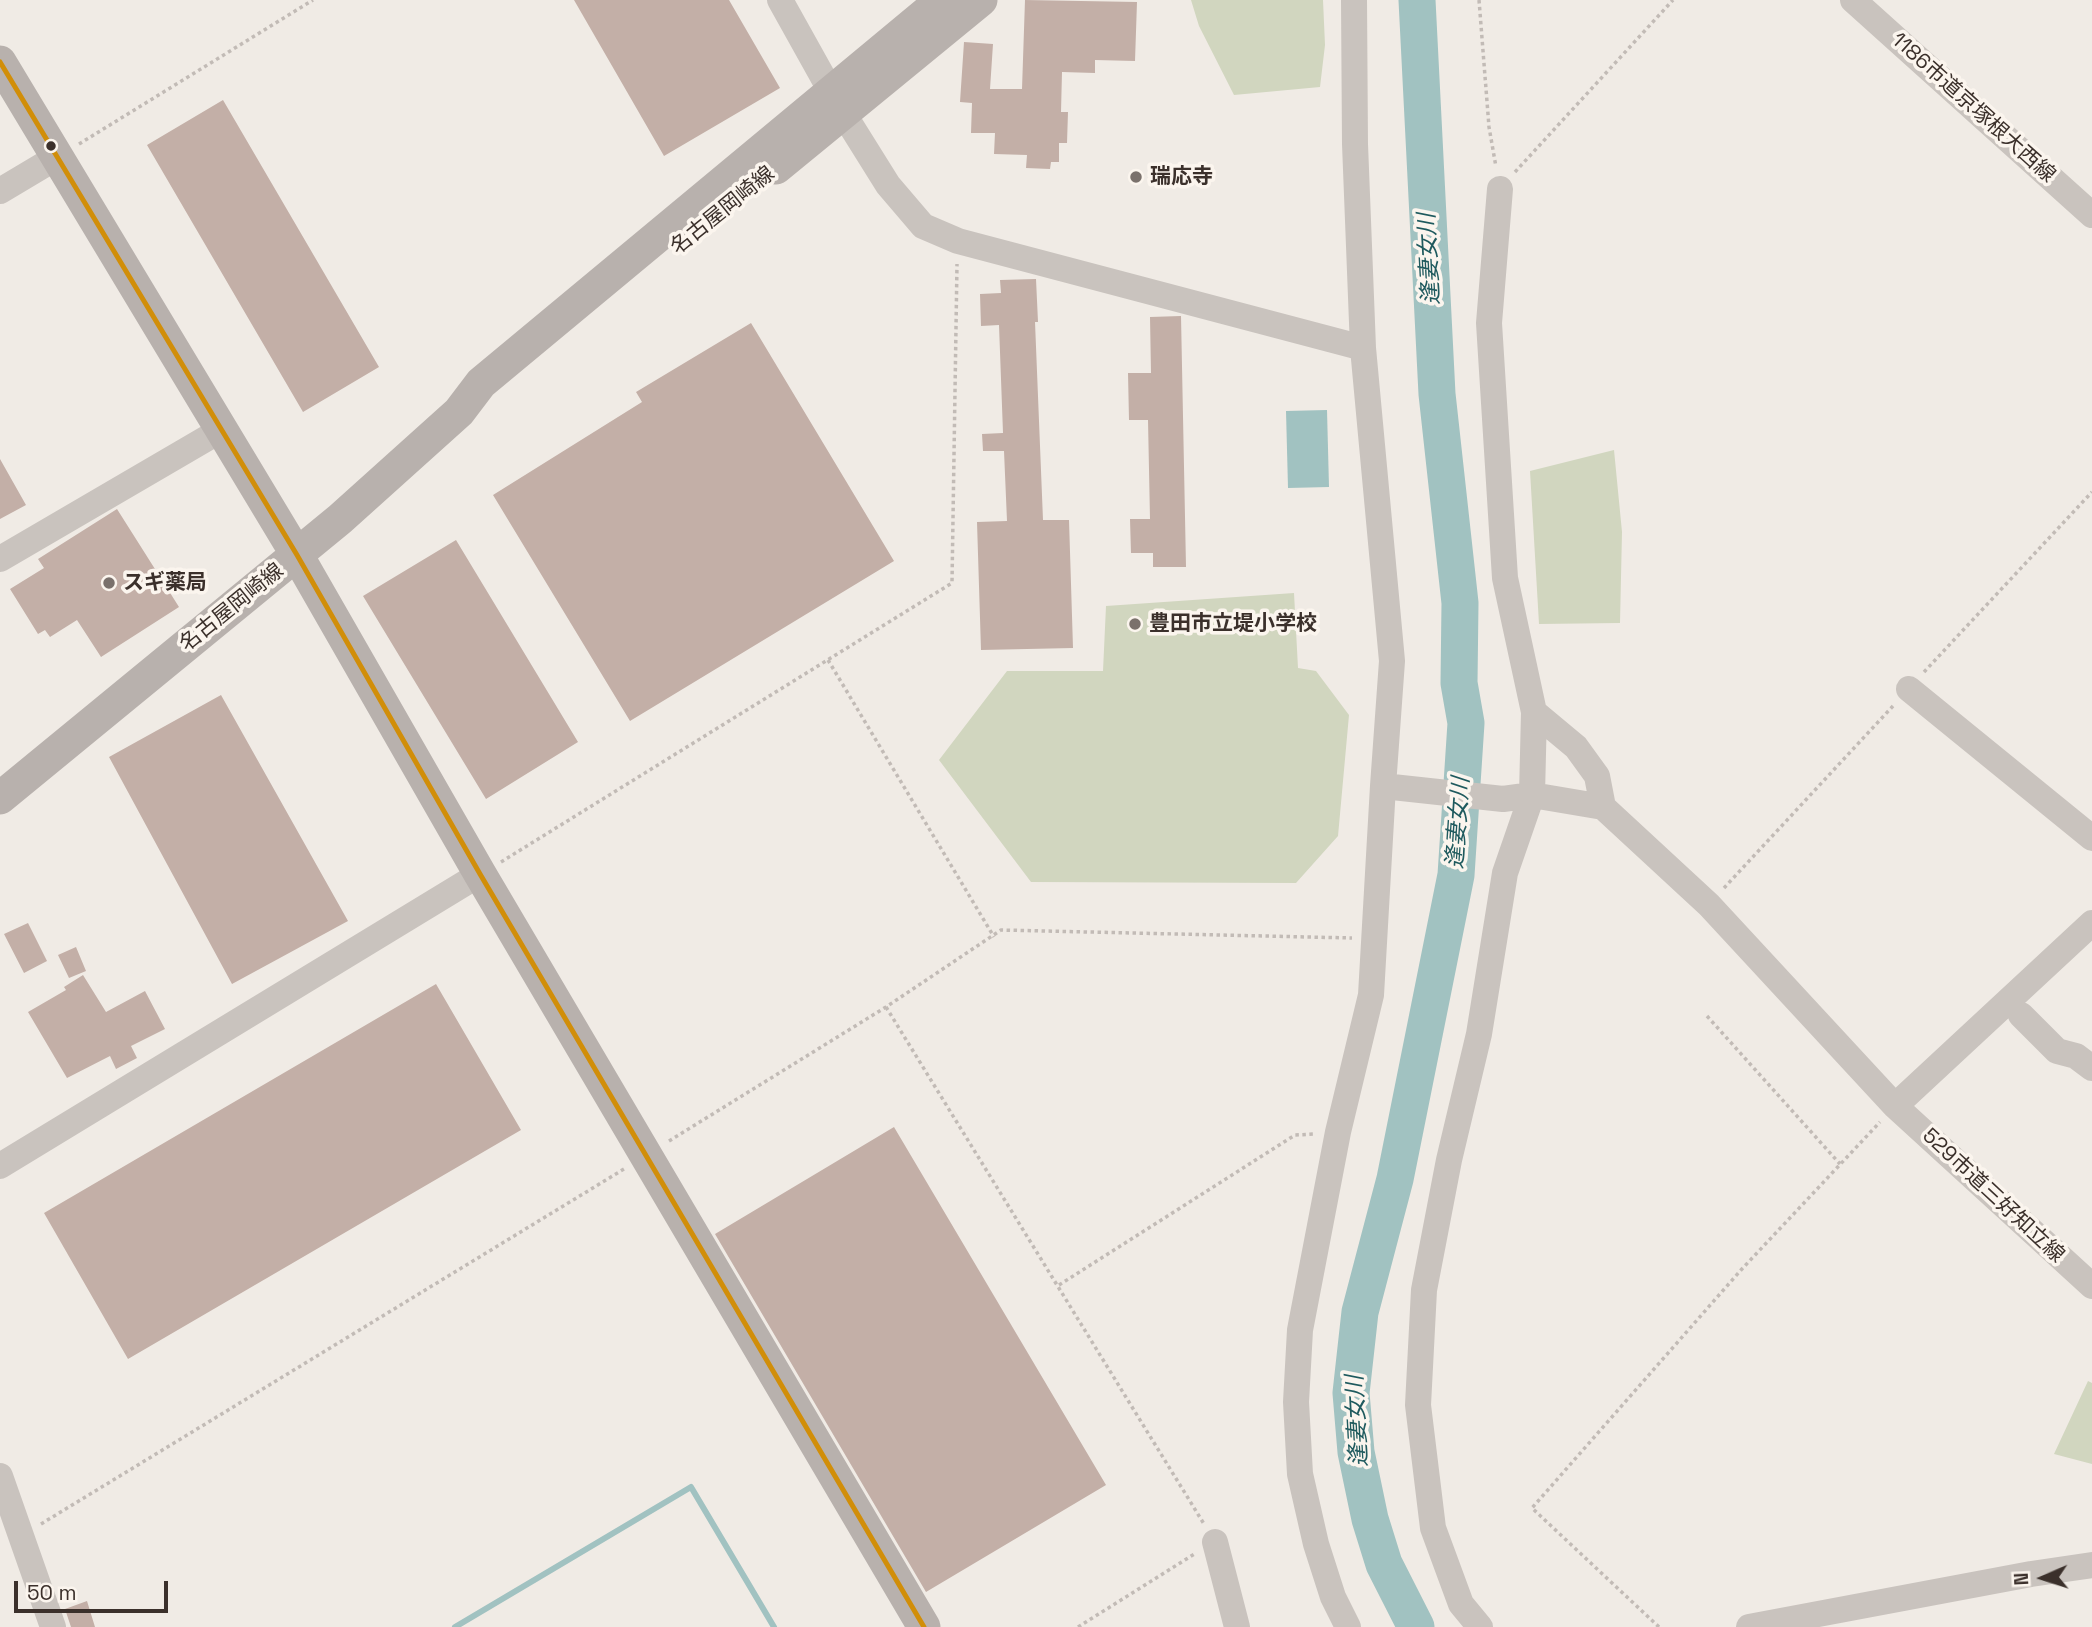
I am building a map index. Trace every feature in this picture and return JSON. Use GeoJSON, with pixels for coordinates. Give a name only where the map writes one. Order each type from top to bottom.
{"type":"FeatureCollection","features":[{"type":"Feature","properties":{"kind":"main road","name":"名古屋岡崎線"},"geometry":{"type":"LineString","coordinates":[[838,102],[942,0]]}},
{"type":"Feature","properties":{"kind":"main road","name":"名古屋岡崎線"},"geometry":{"type":"LineString","coordinates":[[0,799],[297,555],[459,412],[481,383],[838,102],[981,0]]}},
{"type":"Feature","properties":{"kind":"main road"},"geometry":{"type":"LineString","coordinates":[[0,62],[297,555],[480,874],[924,1627]]}},
{"type":"Feature","properties":{"kind":"street"},"geometry":{"type":"LineString","coordinates":[[780,0],[888,185],[923,226],[958,240],[1363,348]]}},
{"type":"Feature","properties":{"kind":"street"},"geometry":{"type":"LineString","coordinates":[[1348,1627],[1333,1597],[1316,1545],[1300,1474],[1296,1402],[1300,1330],[1338,1132],[1371,995],[1374,939],[1392,787],[1392,661],[1363,348],[1355,144],[1354,0]]}},
{"type":"Feature","properties":{"kind":"street","name":"1186市道京塚根大西線"},"geometry":{"type":"LineString","coordinates":[[1853,0],[2092,215]]}},
{"type":"Feature","properties":{"kind":"street"},"geometry":{"type":"LineString","coordinates":[[0,191],[57,157]]}},
{"type":"Feature","properties":{"kind":"street"},"geometry":{"type":"LineString","coordinates":[[1480,1627],[1461,1604],[1433,1528],[1418,1405],[1424,1290],[1449,1160],[1479,1034],[1505,873],[1532,795],[1534,712],[1504,578],[1489,323],[1500,189]]}},
{"type":"Feature","properties":{"kind":"street"},"geometry":{"type":"LineString","coordinates":[[0,559],[221,430]]}},
{"type":"Feature","properties":{"kind":"street"},"geometry":{"type":"LineString","coordinates":[[1909,689],[2092,838]]}},
{"type":"Feature","properties":{"kind":"street"},"geometry":{"type":"LineString","coordinates":[[1392,787],[1503,799],[1532,795],[1603,807],[1597,776],[1576,747],[1534,712]]}},
{"type":"Feature","properties":{"kind":"street","name":"529市道三好知立線"},"geometry":{"type":"LineString","coordinates":[[1603,807],[1709,905],[1895,1106],[2092,1286]]}},
{"type":"Feature","properties":{"kind":"street"},"geometry":{"type":"LineString","coordinates":[[0,1166],[480,874]]}},
{"type":"Feature","properties":{"kind":"street"},"geometry":{"type":"LineString","coordinates":[[1895,1106],[2092,923]]}},
{"type":"Feature","properties":{"kind":"street"},"geometry":{"type":"LineString","coordinates":[[2021,1014],[2057,1051],[2076,1056],[2092,1068]]}},
{"type":"Feature","properties":{"kind":"street"},"geometry":{"type":"LineString","coordinates":[[0,1476],[53,1627]]}},
{"type":"Feature","properties":{"kind":"street"},"geometry":{"type":"LineString","coordinates":[[1215,1542],[1237,1627]]}},
{"type":"Feature","properties":{"kind":"street"},"geometry":{"type":"LineString","coordinates":[[1749,1627],[1786,1623],[2092,1565]]}},
{"type":"Feature","properties":{"kind":"path"},"geometry":{"type":"LineString","coordinates":[[57,157],[313,0]]}},
{"type":"Feature","properties":{"kind":"path"},"geometry":{"type":"LineString","coordinates":[[1479,0],[1489,127],[1500,189]]}},
{"type":"Feature","properties":{"kind":"path"},"geometry":{"type":"LineString","coordinates":[[1500,189],[1673,0]]}},
{"type":"Feature","properties":{"kind":"path"},"geometry":{"type":"LineString","coordinates":[[480,874],[952,583],[958,240]]}},
{"type":"Feature","properties":{"kind":"path"},"geometry":{"type":"LineString","coordinates":[[828,660],[994,937]]}},
{"type":"Feature","properties":{"kind":"path"},"geometry":{"type":"LineString","coordinates":[[21,1535],[647,1155],[886,1007],[1001,930],[1374,939]]}},
{"type":"Feature","properties":{"kind":"path"},"geometry":{"type":"LineString","coordinates":[[886,1007],[1215,1542],[1078,1627]]}},
{"type":"Feature","properties":{"kind":"path"},"geometry":{"type":"LineString","coordinates":[[1707,1016],[1840,1164]]}},
{"type":"Feature","properties":{"kind":"path"},"geometry":{"type":"LineString","coordinates":[[1659,1627],[1532,1508],[1741,1270],[1895,1106]]}},
{"type":"Feature","properties":{"kind":"path"},"geometry":{"type":"LineString","coordinates":[[1059,1285],[1294,1135],[1338,1132]]}},
{"type":"Feature","properties":{"kind":"green space"},"geometry":{"type":"Polygon","coordinates":[[[1191,0],[1323,0],[1325,45],[1320,87],[1234,95],[1199,26],[1191,0]]]}},
{"type":"Feature","properties":{"kind":"green space"},"geometry":{"type":"Polygon","coordinates":[[[1614,450],[1622,532],[1620,623],[1539,624],[1530,471],[1614,450]]]}},
{"type":"Feature","properties":{"kind":"green space"},"geometry":{"type":"Polygon","coordinates":[[[1294,593],[1298,668],[1316,671],[1349,715],[1338,836],[1296,883],[1031,882],[939,760],[1007,671],[1103,671],[1106,606],[1294,593]]]}},
{"type":"Feature","properties":{"kind":"green space"},"geometry":{"type":"Polygon","coordinates":[[[2088,1381],[2092,1383],[2092,1464],[2054,1454],[2088,1381]]]}},
{"type":"Feature","properties":{"kind":"water"},"geometry":{"type":"Polygon","coordinates":[[[1327,410],[1329,487],[1288,488],[1286,411],[1327,410]]]}},
{"type":"Feature","properties":{"kind":"building"},"geometry":{"type":"Polygon","coordinates":[[[574,0],[729,0],[780,88],[664,156],[574,0]]]}},
{"type":"Feature","properties":{"kind":"building"},"geometry":{"type":"Polygon","coordinates":[[[1025,0],[1137,2],[1135,61],[1095,60],[1095,73],[1062,72],[1061,112],[1068,112],[1067,143],[1059,143],[1059,162],[1051,162],[1050,169],[1026,168],[1027,155],[994,154],[995,133],[971,133],[972,103],[960,102],[964,42],[993,44],[990,89],[1022,89],[1025,0]]]}},
{"type":"Feature","properties":{"kind":"building"},"geometry":{"type":"Polygon","coordinates":[[[223,100],[379,367],[303,412],[147,145],[223,100]]]}},
{"type":"Feature","properties":{"kind":"building"},"geometry":{"type":"Polygon","coordinates":[[[1036,279],[1038,322],[1035,322],[1043,520],[1069,520],[1073,648],[981,650],[977,522],[1007,521],[1004,451],[983,451],[982,434],[1003,433],[999,325],[981,326],[980,294],[1001,293],[1000,280],[1036,279]]]}},
{"type":"Feature","properties":{"kind":"building"},"geometry":{"type":"Polygon","coordinates":[[[1181,316],[1186,567],[1153,567],[1153,553],[1131,553],[1130,519],[1150,519],[1148,420],[1129,420],[1128,373],[1151,373],[1150,317],[1181,316]]]}},
{"type":"Feature","properties":{"kind":"building"},"geometry":{"type":"Polygon","coordinates":[[[751,323],[894,561],[630,721],[493,495],[642,402],[636,392],[751,323]]]}},
{"type":"Feature","properties":{"kind":"building"},"geometry":{"type":"Polygon","coordinates":[[[0,459],[26,505],[0,519],[0,459]]]}},
{"type":"Feature","properties":{"kind":"building","name":"スギ薬局"},"geometry":{"type":"Polygon","coordinates":[[[117,509],[179,607],[101,657],[77,620],[50,637],[45,630],[38,634],[10,589],[44,568],[38,559],[117,509]]]}},
{"type":"Feature","properties":{"kind":"building"},"geometry":{"type":"Polygon","coordinates":[[[456,540],[578,742],[486,799],[363,596],[456,540]]]}},
{"type":"Feature","properties":{"kind":"building"},"geometry":{"type":"Polygon","coordinates":[[[221,695],[348,921],[232,984],[109,757],[221,695]]]}},
{"type":"Feature","properties":{"kind":"building"},"geometry":{"type":"Polygon","coordinates":[[[28,923],[47,961],[24,973],[4,934],[28,923]]]}},
{"type":"Feature","properties":{"kind":"building"},"geometry":{"type":"Polygon","coordinates":[[[76,947],[86,971],[69,978],[58,955],[76,947]]]}},
{"type":"Feature","properties":{"kind":"building"},"geometry":{"type":"Polygon","coordinates":[[[83,975],[106,1012],[145,991],[165,1029],[131,1046],[137,1058],[116,1069],[110,1056],[67,1078],[28,1012],[66,990],[64,987],[83,975]]]}},
{"type":"Feature","properties":{"kind":"building"},"geometry":{"type":"Polygon","coordinates":[[[436,984],[521,1130],[128,1359],[44,1213],[436,984]]]}},
{"type":"Feature","properties":{"kind":"building"},"geometry":{"type":"Polygon","coordinates":[[[894,1127],[1106,1485],[926,1592],[715,1234],[894,1127]]]}},
{"type":"Feature","properties":{"kind":"building"},"geometry":{"type":"Polygon","coordinates":[[[87,1601],[95,1627],[71,1627],[65,1609],[87,1601]]]}},
{"type":"Feature","properties":{"kind":"waterway","name":"逢妻女川"},"geometry":{"type":"LineString","coordinates":[[1416,1627],[1384,1564],[1370,1519],[1356,1452],[1351,1393],[1360,1312],[1395,1179],[1456,875],[1466,723],[1459,683],[1460,603],[1437,394],[1417,0]]}},
{"type":"Feature","properties":{"kind":"waterway"},"geometry":{"type":"LineString","coordinates":[[455,1627],[691,1487],[774,1627]]}},
{"type":"Feature","properties":{"kind":"transit line"},"geometry":{"type":"LineString","coordinates":[[0,62],[297,555],[480,874],[924,1627]]}},
{"type":"Feature","properties":{"kind":"place","name":"瑞応寺"},"geometry":{"type":"Point","coordinates":[1136,177]}},
{"type":"Feature","properties":{"kind":"place","name":"スギ薬局"},"geometry":{"type":"Point","coordinates":[109,583]}},
{"type":"Feature","properties":{"kind":"place","name":"豊田市立堤小学校"},"geometry":{"type":"Point","coordinates":[1135,624]}}]}
